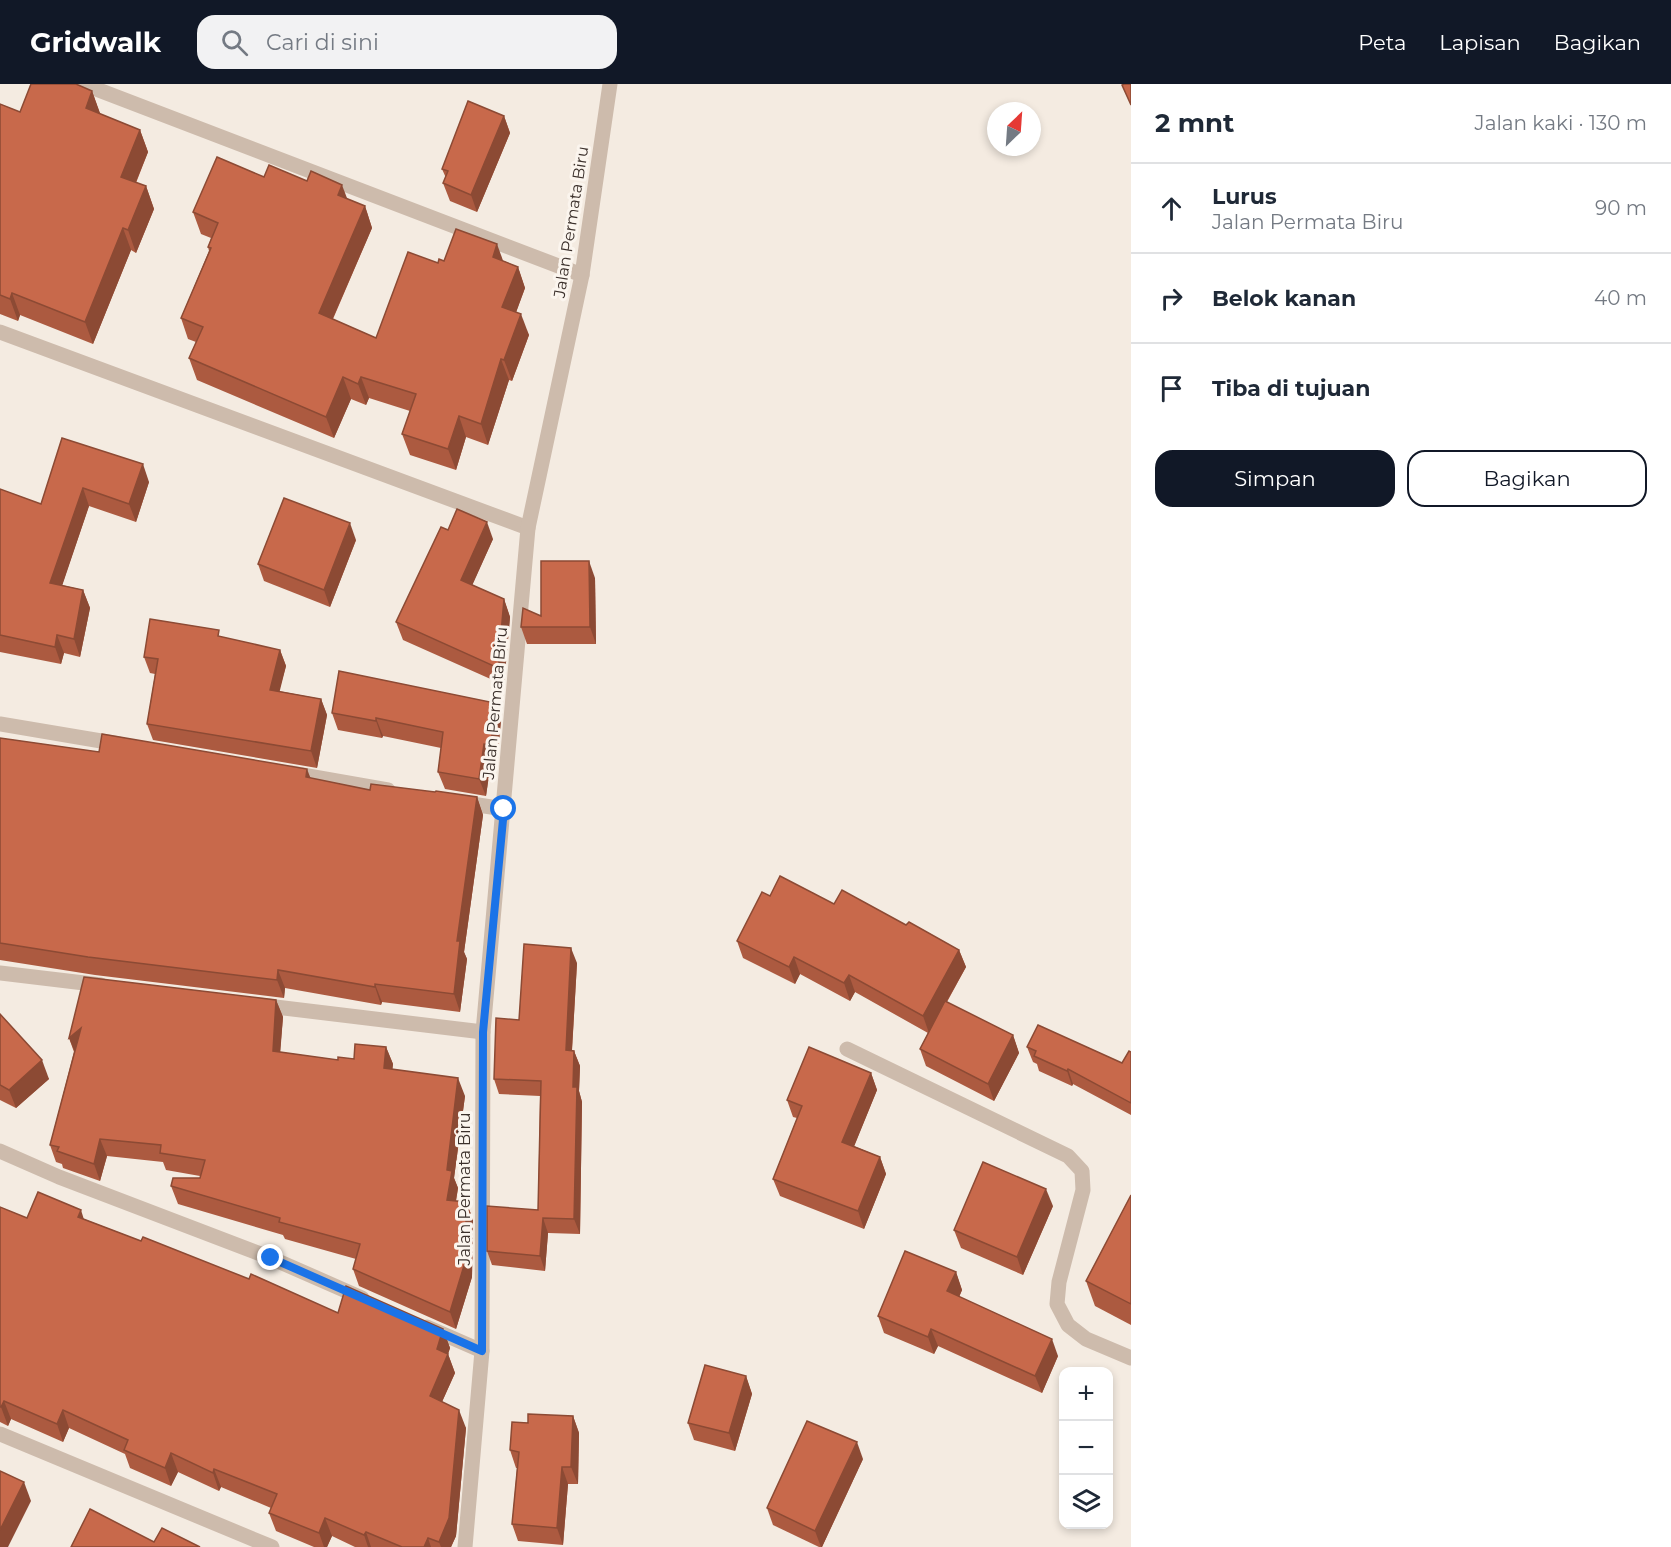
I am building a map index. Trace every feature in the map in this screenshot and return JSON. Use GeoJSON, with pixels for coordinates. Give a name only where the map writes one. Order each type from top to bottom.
{"type":"FeatureCollection","features":[{"type":"Feature","properties":{"kind":"street"},"geometry":{"type":"LineString","coordinates":[[83,84],[582,275]]}},
{"type":"Feature","properties":{"kind":"street","name":"Jalan Permata Biru"},"geometry":{"type":"LineString","coordinates":[[465,1547],[482,1351],[483,1032],[528,528],[582,275],[610,84]]}},
{"type":"Feature","properties":{"kind":"street"},"geometry":{"type":"LineString","coordinates":[[0,332],[528,528]]}},
{"type":"Feature","properties":{"kind":"street"},"geometry":{"type":"LineString","coordinates":[[0,724],[129,746]]}},
{"type":"Feature","properties":{"kind":"street"},"geometry":{"type":"LineString","coordinates":[[281,772],[398,792]]}},
{"type":"Feature","properties":{"kind":"street"},"geometry":{"type":"LineString","coordinates":[[445,800],[504,809]]}},
{"type":"Feature","properties":{"kind":"street"},"geometry":{"type":"LineString","coordinates":[[0,973],[118,987]]}},
{"type":"Feature","properties":{"kind":"street"},"geometry":{"type":"LineString","coordinates":[[247,1003],[483,1032]]}},
{"type":"Feature","properties":{"kind":"street"},"geometry":{"type":"LineString","coordinates":[[848,1049],[1068,1156],[1082,1171],[1083,1190],[1059,1282],[1057,1304],[1068,1325],[1086,1340],[1131,1358]]}},
{"type":"Feature","properties":{"kind":"street"},"geometry":{"type":"LineString","coordinates":[[0,1151],[59,1177],[271,1258],[377,1304]]}},
{"type":"Feature","properties":{"kind":"street"},"geometry":{"type":"LineString","coordinates":[[408,1318],[482,1351]]}},
{"type":"Feature","properties":{"kind":"street"},"geometry":{"type":"LineString","coordinates":[[0,1434],[272,1547]]}},
{"type":"Feature","properties":{"kind":"building"},"geometry":{"type":"Polygon","coordinates":[[[31,84],[76,84],[92,91],[86,108],[140,130],[121,177],[146,186],[128,230],[123,228],[85,322],[12,293],[10,299],[0,295],[0,104],[20,112],[31,84]]]}},
{"type":"Feature","properties":{"kind":"building"},"geometry":{"type":"Polygon","coordinates":[[[1131,84],[1131,105],[1122,85],[1131,84]]]}},
{"type":"Feature","properties":{"kind":"building"},"geometry":{"type":"Polygon","coordinates":[[[468,101],[504,116],[471,195],[443,183],[448,171],[442,169],[468,101]]]}},
{"type":"Feature","properties":{"kind":"building"},"geometry":{"type":"Polygon","coordinates":[[[217,157],[264,177],[269,165],[307,181],[311,171],[342,185],[338,195],[365,206],[319,313],[376,338],[408,252],[438,263],[439,259],[444,261],[456,229],[497,244],[493,257],[518,267],[502,307],[521,314],[504,360],[501,359],[481,424],[459,416],[448,449],[402,434],[416,394],[361,377],[358,384],[343,377],[326,417],[189,358],[203,327],[181,318],[211,248],[208,247],[218,223],[193,212],[217,157]]]}},
{"type":"Feature","properties":{"kind":"building"},"geometry":{"type":"Polygon","coordinates":[[[62,438],[143,464],[129,504],[83,488],[50,583],[83,590],[74,639],[57,635],[55,647],[0,635],[0,489],[41,504],[62,438]]]}},
{"type":"Feature","properties":{"kind":"building"},"geometry":{"type":"Polygon","coordinates":[[[284,498],[350,523],[324,590],[258,564],[284,498]]]}},
{"type":"Feature","properties":{"kind":"building"},"geometry":{"type":"Polygon","coordinates":[[[457,509],[487,522],[461,580],[504,599],[498,668],[396,622],[441,527],[448,530],[457,509]]]}},
{"type":"Feature","properties":{"kind":"building"},"geometry":{"type":"Polygon","coordinates":[[[541,561],[589,561],[590,627],[521,627],[523,608],[541,616],[541,561]]]}},
{"type":"Feature","properties":{"kind":"building"},"geometry":{"type":"Polygon","coordinates":[[[150,619],[219,630],[218,636],[280,650],[270,690],[321,699],[311,751],[147,724],[158,659],[144,657],[150,619]]]}},
{"type":"Feature","properties":{"kind":"building"},"geometry":{"type":"Polygon","coordinates":[[[339,671],[495,703],[491,745],[484,744],[479,779],[438,772],[443,732],[376,718],[376,721],[332,713],[339,671]]]}},
{"type":"Feature","properties":{"kind":"building"},"geometry":{"type":"Polygon","coordinates":[[[102,734],[307,769],[306,777],[370,790],[371,784],[477,797],[457,941],[460,941],[454,994],[375,984],[375,987],[278,970],[277,980],[88,957],[0,943],[0,738],[99,752],[102,734]]]}},
{"type":"Feature","properties":{"kind":"building"},"geometry":{"type":"Polygon","coordinates":[[[780,876],[834,904],[842,890],[906,925],[909,922],[959,950],[923,1016],[849,975],[844,983],[794,957],[789,967],[737,941],[762,892],[770,896],[780,876]]]}},
{"type":"Feature","properties":{"kind":"building"},"geometry":{"type":"Polygon","coordinates":[[[524,944],[571,948],[566,1050],[574,1051],[573,1087],[577,1087],[574,1219],[543,1218],[540,1256],[487,1251],[487,1206],[538,1210],[541,1081],[494,1079],[496,1018],[519,1020],[524,944]]]}},
{"type":"Feature","properties":{"kind":"building"},"geometry":{"type":"Polygon","coordinates":[[[84,977],[276,1000],[273,1051],[338,1060],[338,1057],[354,1059],[355,1044],[386,1047],[384,1068],[458,1078],[447,1170],[452,1171],[447,1200],[466,1202],[466,1259],[450,1312],[353,1269],[360,1244],[279,1222],[280,1218],[171,1186],[173,1178],[200,1178],[205,1160],[160,1153],[161,1145],[100,1139],[94,1164],[57,1151],[59,1147],[50,1145],[81,1028],[69,1038],[84,977]]]}},
{"type":"Feature","properties":{"kind":"building"},"geometry":{"type":"Polygon","coordinates":[[[945,1001],[1013,1035],[988,1084],[920,1049],[945,1001]]]}},
{"type":"Feature","properties":{"kind":"building"},"geometry":{"type":"Polygon","coordinates":[[[0,1014],[42,1060],[9,1090],[0,1085],[0,1014]]]}},
{"type":"Feature","properties":{"kind":"building"},"geometry":{"type":"Polygon","coordinates":[[[1038,1025],[1122,1063],[1129,1051],[1131,1052],[1131,1103],[1068,1069],[1067,1071],[1034,1056],[1036,1051],[1027,1047],[1038,1025]]]}},
{"type":"Feature","properties":{"kind":"building"},"geometry":{"type":"Polygon","coordinates":[[[809,1047],[871,1073],[842,1142],[880,1157],[858,1211],[773,1179],[802,1106],[787,1100],[809,1047]]]}},
{"type":"Feature","properties":{"kind":"building"},"geometry":{"type":"Polygon","coordinates":[[[983,1162],[1046,1189],[1017,1257],[954,1230],[983,1162]]]}},
{"type":"Feature","properties":{"kind":"building"},"geometry":{"type":"Polygon","coordinates":[[[38,1192],[81,1210],[78,1217],[141,1241],[143,1237],[249,1279],[251,1274],[338,1313],[346,1286],[443,1329],[437,1349],[448,1354],[430,1396],[459,1410],[449,1518],[439,1542],[428,1538],[424,1547],[402,1547],[366,1532],[364,1535],[325,1518],[319,1533],[269,1513],[277,1494],[214,1469],[213,1473],[171,1453],[165,1468],[124,1450],[128,1440],[63,1410],[57,1424],[4,1401],[0,1407],[0,1207],[27,1218],[38,1192]]]}},
{"type":"Feature","properties":{"kind":"building"},"geometry":{"type":"Polygon","coordinates":[[[1131,1195],[1131,1304],[1086,1281],[1131,1195]]]}},
{"type":"Feature","properties":{"kind":"building"},"geometry":{"type":"Polygon","coordinates":[[[905,1251],[956,1272],[947,1291],[1052,1339],[1035,1376],[931,1329],[928,1337],[878,1316],[905,1251]]]}},
{"type":"Feature","properties":{"kind":"building"},"geometry":{"type":"Polygon","coordinates":[[[705,1365],[746,1376],[729,1433],[688,1423],[705,1365]]]}},
{"type":"Feature","properties":{"kind":"building"},"geometry":{"type":"Polygon","coordinates":[[[528,1414],[573,1416],[571,1467],[562,1467],[557,1528],[512,1524],[519,1452],[510,1450],[512,1422],[528,1423],[528,1414]]]}},
{"type":"Feature","properties":{"kind":"building"},"geometry":{"type":"Polygon","coordinates":[[[807,1421],[857,1442],[815,1531],[767,1508],[807,1421]]]}},
{"type":"Feature","properties":{"kind":"building"},"geometry":{"type":"Polygon","coordinates":[[[0,1471],[24,1482],[0,1530],[0,1471]]]}},
{"type":"Feature","properties":{"kind":"building"},"geometry":{"type":"Polygon","coordinates":[[[90,1509],[154,1542],[162,1528],[200,1547],[71,1547],[90,1509]]]}},
{"type":"Feature","properties":{"kind":"route"},"geometry":{"type":"LineString","coordinates":[[271,1258],[482,1351],[483,1032],[504,809]]}}]}
